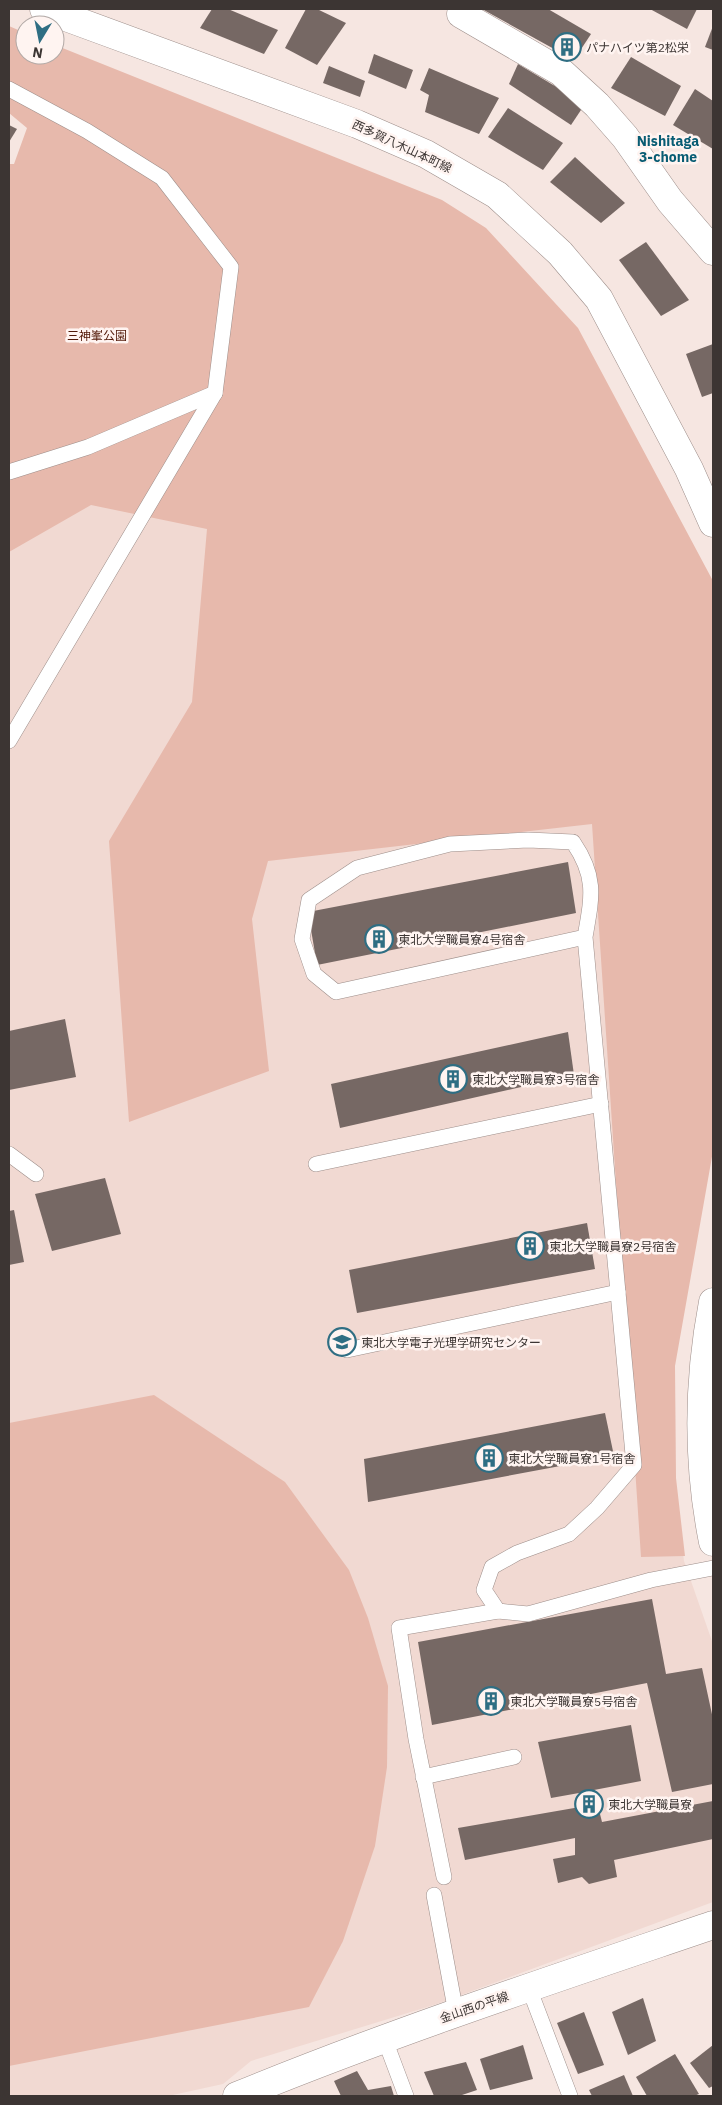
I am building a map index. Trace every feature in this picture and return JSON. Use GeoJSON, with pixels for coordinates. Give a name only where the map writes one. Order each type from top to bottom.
{"type":"FeatureCollection","features":[{"type":"Feature","properties":{"kind":"street","name":"西多賀八木山本町線"},"geometry":{"type":"LineString","coordinates":[[44,9],[357,124],[426,154],[497,195],[560,253],[599,299],[689,469],[713,523]]}},
{"type":"Feature","properties":{"kind":"street"},"geometry":{"type":"LineString","coordinates":[[462,9],[460,14],[561,72],[597,105],[625,137],[670,201],[713,251]]}},
{"type":"Feature","properties":{"kind":"street"},"geometry":{"type":"LineString","coordinates":[[713,1302],[700,1417],[702,1465],[713,1542]]}},
{"type":"Feature","properties":{"kind":"street","name":"金山西の平線"},"geometry":{"type":"LineString","coordinates":[[237,2096],[288,2086],[384,2040],[456,2013],[713,1925]]}},
{"type":"Feature","properties":{"kind":"lane"},"geometry":{"type":"LineString","coordinates":[[9,89],[87,130],[162,178],[231,267],[215,393],[9,741]]}},
{"type":"Feature","properties":{"kind":"lane"},"geometry":{"type":"LineString","coordinates":[[9,472],[88,447],[215,393]]}},
{"type":"Feature","properties":{"kind":"lane"},"geometry":{"type":"LineString","coordinates":[[498,1611],[484,1590],[492,1567],[517,1553],[569,1534],[597,1508],[634,1465],[585,937],[592,895],[585,860],[573,842],[528,840],[450,844],[357,868],[309,900],[302,939],[314,974],[336,992],[585,937]]}},
{"type":"Feature","properties":{"kind":"lane"},"geometry":{"type":"LineString","coordinates":[[316,1164],[600,1104]]}},
{"type":"Feature","properties":{"kind":"lane"},"geometry":{"type":"LineString","coordinates":[[9,1154],[36,1174]]}},
{"type":"Feature","properties":{"kind":"lane"},"geometry":{"type":"LineString","coordinates":[[347,1350],[618,1292]]}},
{"type":"Feature","properties":{"kind":"lane"},"geometry":{"type":"LineString","coordinates":[[444,1877],[423,1777],[399,1628],[498,1611],[528,1614],[651,1580],[713,1568]]}},
{"type":"Feature","properties":{"kind":"lane"},"geometry":{"type":"LineString","coordinates":[[423,1777],[514,1757]]}},
{"type":"Feature","properties":{"kind":"lane"},"geometry":{"type":"LineString","coordinates":[[434,1895],[456,2013]]}},
{"type":"Feature","properties":{"kind":"lane"},"geometry":{"type":"LineString","coordinates":[[528,1988],[570,2096]]}},
{"type":"Feature","properties":{"kind":"lane"},"geometry":{"type":"LineString","coordinates":[[384,2040],[406,2096]]}},
{"type":"Feature","properties":{"kind":"shaded area","name":"東北大学電子光理学研究センター"},"geometry":{"type":"Polygon","coordinates":[[[83,462],[713,598],[666,1409],[684,1561],[713,1644],[713,1902],[437,2004],[251,2061],[223,2084],[168,2096],[9,2096],[9,497],[83,462]]]}},
{"type":"Feature","properties":{"kind":"green space","name":"三神峯公園"},"geometry":{"type":"Polygon","coordinates":[[[9,26],[15,29],[15,65],[65,65],[65,49],[442,200],[486,228],[578,328],[713,581],[713,1151],[675,1366],[676,1478],[685,1556],[641,1557],[592,824],[268,861],[252,919],[269,1071],[129,1122],[109,841],[192,702],[207,529],[91,505],[9,552],[9,164],[14,164],[27,128],[9,113],[9,26]]]}},
{"type":"Feature","properties":{"kind":"green space"},"geometry":{"type":"Polygon","coordinates":[[[154,1395],[285,1482],[349,1570],[368,1618],[388,1686],[387,1767],[375,1846],[343,1941],[309,2007],[9,2066],[9,1423],[154,1395]]]}},
{"type":"Feature","properties":{"kind":"building"},"geometry":{"type":"Polygon","coordinates":[[[212,9],[228,9],[278,30],[264,54],[200,28],[212,9]]]}},
{"type":"Feature","properties":{"kind":"building"},"geometry":{"type":"Polygon","coordinates":[[[306,9],[317,9],[346,23],[317,65],[285,48],[306,9]]]}},
{"type":"Feature","properties":{"kind":"building","name":"パナハイツ第2松栄"},"geometry":{"type":"Polygon","coordinates":[[[482,9],[548,9],[591,34],[574,60],[482,9]]]}},
{"type":"Feature","properties":{"kind":"building"},"geometry":{"type":"Polygon","coordinates":[[[650,9],[697,9],[687,29],[650,9]]]}},
{"type":"Feature","properties":{"kind":"building"},"geometry":{"type":"Polygon","coordinates":[[[713,26],[713,50],[705,47],[713,26]]]}},
{"type":"Feature","properties":{"kind":"building"},"geometry":{"type":"Polygon","coordinates":[[[374,54],[413,70],[406,89],[368,73],[374,54]]]}},
{"type":"Feature","properties":{"kind":"building"},"geometry":{"type":"Polygon","coordinates":[[[631,57],[681,86],[665,116],[611,88],[631,57]]]}},
{"type":"Feature","properties":{"kind":"building"},"geometry":{"type":"Polygon","coordinates":[[[518,64],[585,104],[571,125],[509,84],[518,64]]]}},
{"type":"Feature","properties":{"kind":"building"},"geometry":{"type":"Polygon","coordinates":[[[329,66],[365,81],[360,97],[323,83],[329,66]]]}},
{"type":"Feature","properties":{"kind":"building"},"geometry":{"type":"Polygon","coordinates":[[[429,68],[499,98],[479,134],[425,112],[429,95],[420,90],[429,68]]]}},
{"type":"Feature","properties":{"kind":"building"},"geometry":{"type":"Polygon","coordinates":[[[695,89],[713,101],[713,149],[673,125],[695,89]]]}},
{"type":"Feature","properties":{"kind":"building"},"geometry":{"type":"Polygon","coordinates":[[[508,108],[563,143],[543,170],[488,137],[508,108]]]}},
{"type":"Feature","properties":{"kind":"building"},"geometry":{"type":"Polygon","coordinates":[[[9,125],[17,129],[9,142],[9,125]]]}},
{"type":"Feature","properties":{"kind":"building"},"geometry":{"type":"Polygon","coordinates":[[[575,157],[625,203],[601,223],[550,182],[575,157]]]}},
{"type":"Feature","properties":{"kind":"building"},"geometry":{"type":"Polygon","coordinates":[[[646,242],[689,300],[661,316],[619,260],[646,242]]]}},
{"type":"Feature","properties":{"kind":"building"},"geometry":{"type":"Polygon","coordinates":[[[713,344],[713,393],[702,397],[686,354],[713,344]]]}},
{"type":"Feature","properties":{"kind":"building","name":"東北大学職員寮4号宿舎"},"geometry":{"type":"Polygon","coordinates":[[[568,862],[576,913],[317,965],[308,912],[568,862]]]}},
{"type":"Feature","properties":{"kind":"building"},"geometry":{"type":"Polygon","coordinates":[[[65,1019],[76,1077],[9,1090],[9,1031],[65,1019]]]}},
{"type":"Feature","properties":{"kind":"building","name":"東北大学職員寮3号宿舎"},"geometry":{"type":"Polygon","coordinates":[[[568,1032],[574,1075],[340,1128],[331,1084],[568,1032]]]}},
{"type":"Feature","properties":{"kind":"building"},"geometry":{"type":"Polygon","coordinates":[[[105,1178],[121,1234],[52,1251],[35,1194],[105,1178]]]}},
{"type":"Feature","properties":{"kind":"building"},"geometry":{"type":"Polygon","coordinates":[[[14,1210],[24,1262],[9,1265],[9,1211],[14,1210]]]}},
{"type":"Feature","properties":{"kind":"building","name":"東北大学職員寮2号宿舎"},"geometry":{"type":"Polygon","coordinates":[[[587,1223],[595,1269],[357,1313],[349,1270],[587,1223]]]}},
{"type":"Feature","properties":{"kind":"building","name":"東北大学職員寮1号宿舎"},"geometry":{"type":"Polygon","coordinates":[[[605,1413],[614,1456],[368,1502],[364,1459],[605,1413]]]}},
{"type":"Feature","properties":{"kind":"building","name":"東北大学職員寮5号宿舎"},"geometry":{"type":"Polygon","coordinates":[[[652,1599],[666,1674],[702,1668],[713,1719],[713,1784],[672,1792],[647,1683],[432,1725],[418,1642],[652,1599]]]}},
{"type":"Feature","properties":{"kind":"building","name":"東北大学職員寮"},"geometry":{"type":"Polygon","coordinates":[[[631,1725],[641,1781],[594,1790],[602,1822],[713,1801],[713,1839],[614,1860],[617,1877],[589,1884],[582,1877],[558,1883],[553,1859],[575,1855],[575,1838],[465,1860],[458,1828],[580,1807],[579,1793],[551,1798],[538,1742],[631,1725]]]}},
{"type":"Feature","properties":{"kind":"building"},"geometry":{"type":"Polygon","coordinates":[[[643,1998],[656,2041],[628,2055],[612,2012],[643,1998]]]}},
{"type":"Feature","properties":{"kind":"building"},"geometry":{"type":"Polygon","coordinates":[[[584,2012],[604,2065],[578,2074],[557,2023],[584,2012]]]}},
{"type":"Feature","properties":{"kind":"building"},"geometry":{"type":"Polygon","coordinates":[[[523,2045],[533,2079],[490,2090],[480,2059],[523,2045]]]}},
{"type":"Feature","properties":{"kind":"building"},"geometry":{"type":"Polygon","coordinates":[[[713,2045],[713,2086],[709,2088],[690,2063],[713,2045]]]}},
{"type":"Feature","properties":{"kind":"building"},"geometry":{"type":"Polygon","coordinates":[[[675,2054],[699,2094],[694,2096],[647,2096],[636,2077],[675,2054]]]}},
{"type":"Feature","properties":{"kind":"building"},"geometry":{"type":"Polygon","coordinates":[[[466,2062],[477,2090],[459,2096],[434,2096],[424,2072],[466,2062]]]}},
{"type":"Feature","properties":{"kind":"building"},"geometry":{"type":"Polygon","coordinates":[[[357,2071],[368,2090],[391,2086],[394,2096],[341,2096],[334,2081],[357,2071]]]}},
{"type":"Feature","properties":{"kind":"building"},"geometry":{"type":"Polygon","coordinates":[[[624,2075],[633,2096],[592,2096],[589,2090],[624,2075]]]}},
{"type":"Feature","properties":{"kind":"place","name":"パナハイツ第2松栄"},"geometry":{"type":"Point","coordinates":[567,47]}},
{"type":"Feature","properties":{"kind":"place","name":"東北大学職員寮4号宿舎"},"geometry":{"type":"Point","coordinates":[379,939]}},
{"type":"Feature","properties":{"kind":"place","name":"東北大学職員寮3号宿舎"},"geometry":{"type":"Point","coordinates":[453,1079]}},
{"type":"Feature","properties":{"kind":"place","name":"東北大学職員寮2号宿舎"},"geometry":{"type":"Point","coordinates":[530,1246]}},
{"type":"Feature","properties":{"kind":"place","name":"東北大学電子光理学研究センター"},"geometry":{"type":"Point","coordinates":[342,1342]}},
{"type":"Feature","properties":{"kind":"place","name":"東北大学職員寮1号宿舎"},"geometry":{"type":"Point","coordinates":[489,1458]}},
{"type":"Feature","properties":{"kind":"place","name":"東北大学職員寮5号宿舎"},"geometry":{"type":"Point","coordinates":[491,1701]}},
{"type":"Feature","properties":{"kind":"place","name":"東北大学職員寮"},"geometry":{"type":"Point","coordinates":[589,1804]}},
{"type":"Feature","properties":{"kind":"district","name":"Nishitaga 3-chome"},"geometry":{"type":"Point","coordinates":[668,150]}}]}
